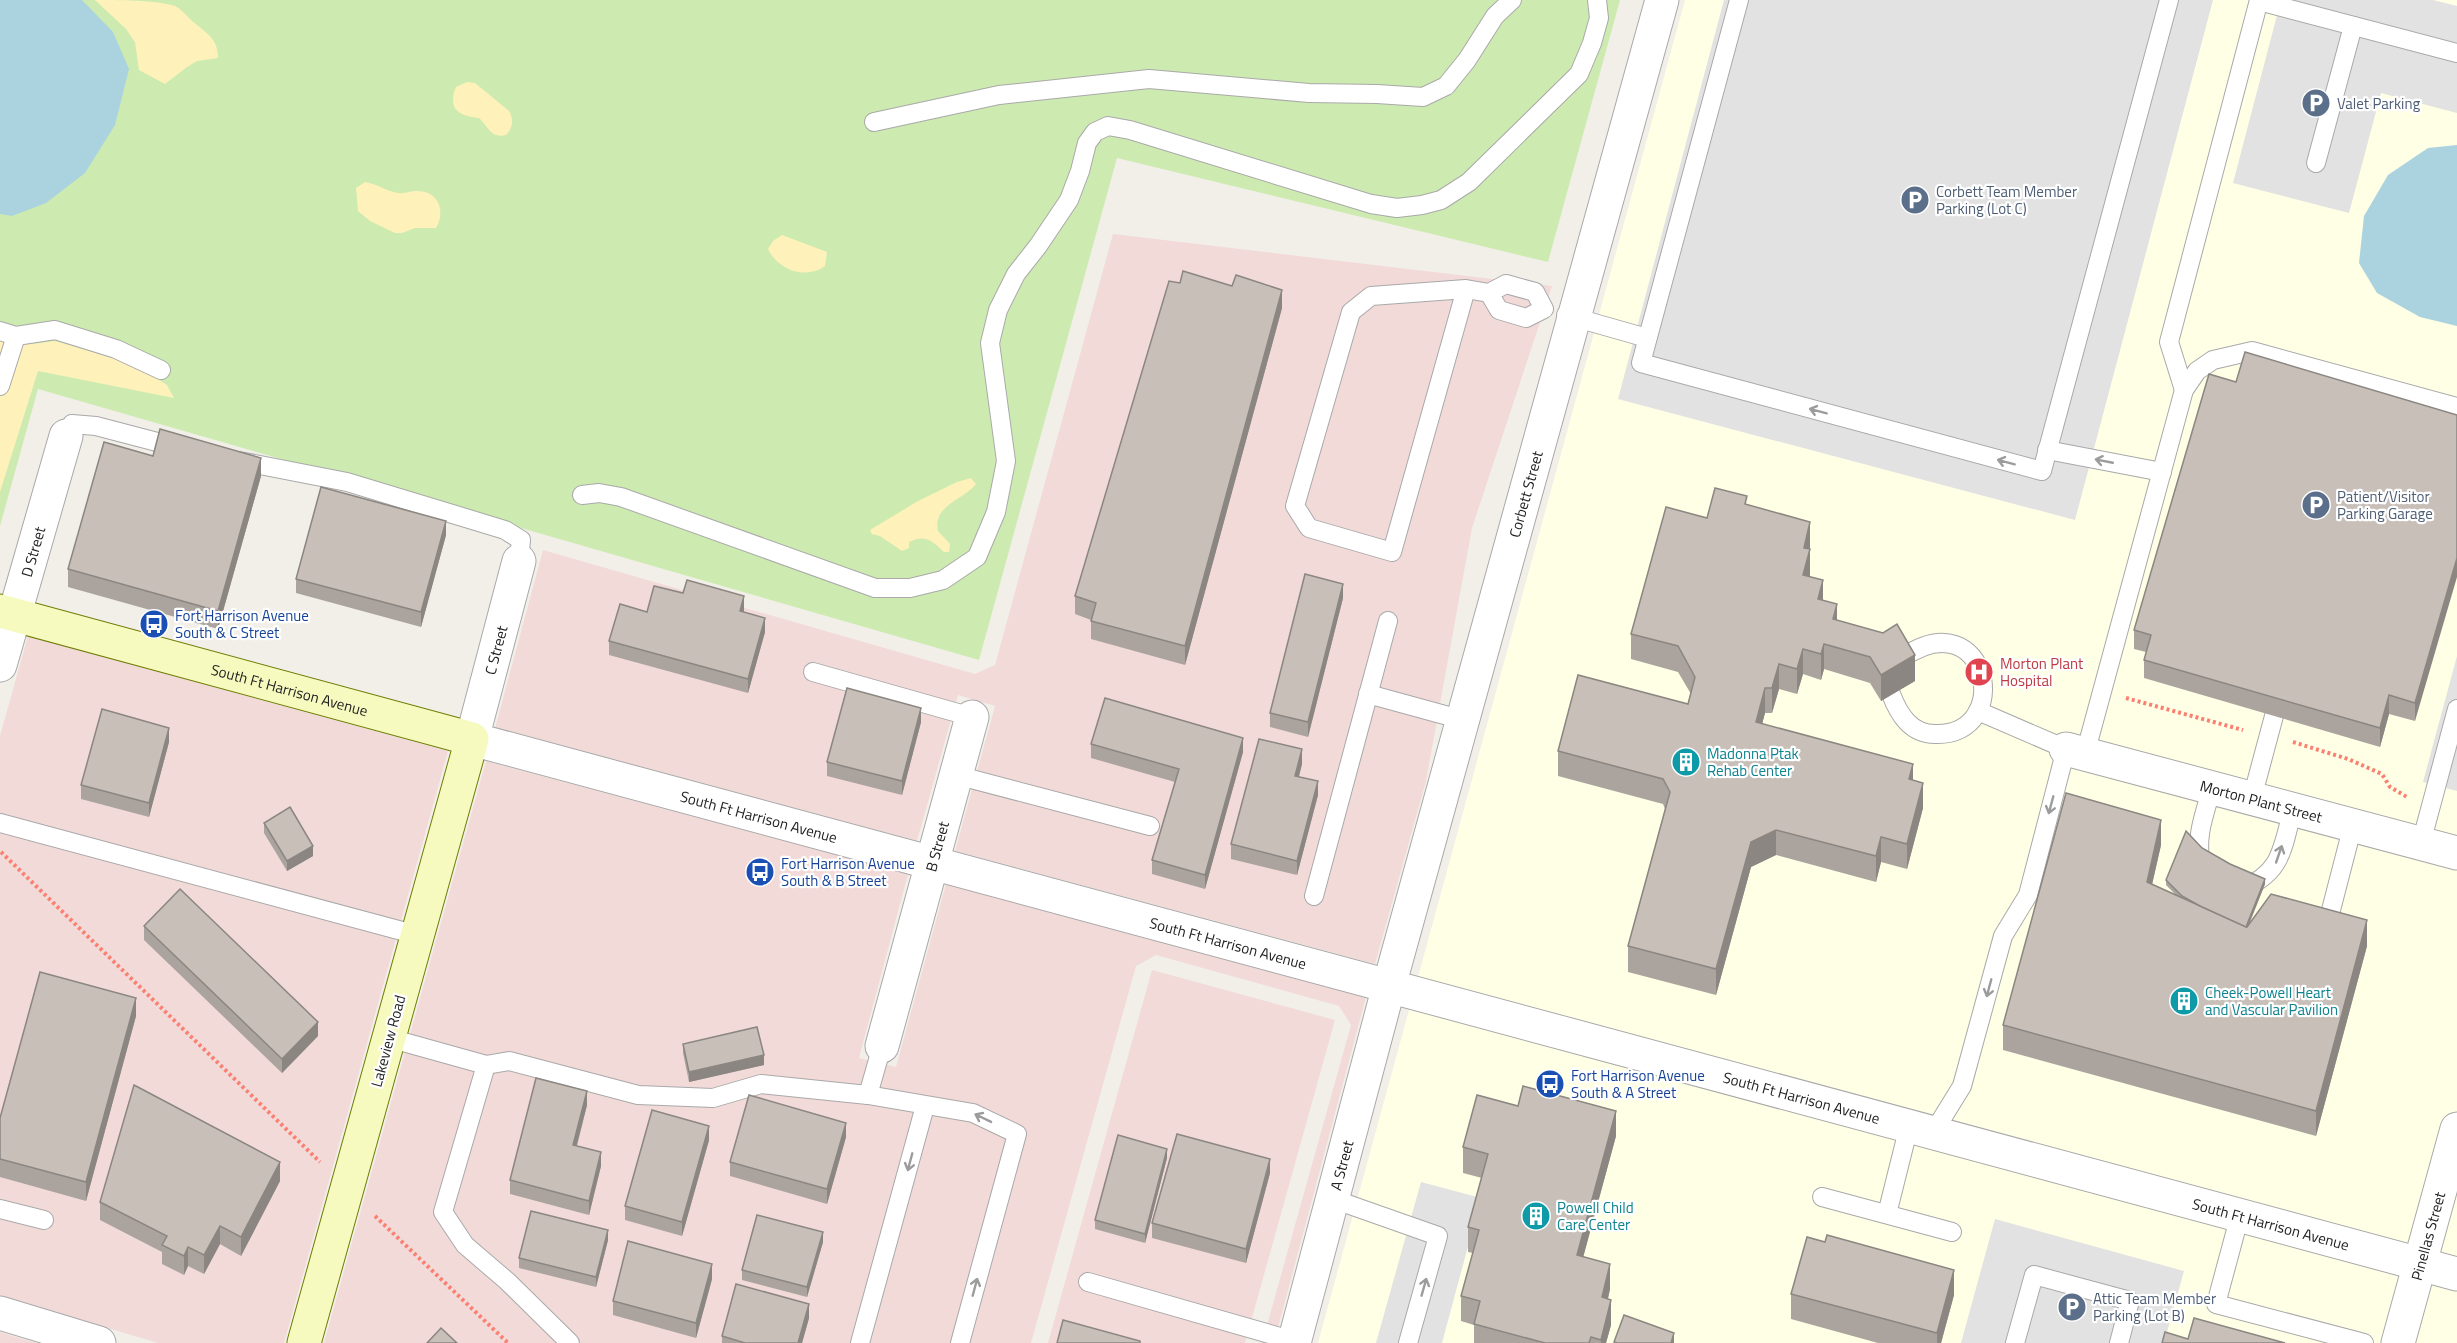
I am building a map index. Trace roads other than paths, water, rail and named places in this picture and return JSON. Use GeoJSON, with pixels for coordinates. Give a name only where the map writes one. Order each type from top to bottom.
{"type":"FeatureCollection","features":[{"type":"Feature","properties":{"kind":"main road","name":"South Ft Harrison Avenue"},"geometry":{"type":"LineString","coordinates":[[7,613],[472,739]]}},
{"type":"Feature","properties":{"kind":"main road","name":"Lakeview Road"},"geometry":{"type":"LineString","coordinates":[[304,1343],[472,739]]}},
{"type":"Feature","properties":{"kind":"street","name":"Corbett Street"},"geometry":{"type":"LineString","coordinates":[[1389,986],[1462,720],[1559,313],[1662,0]]}},
{"type":"Feature","properties":{"kind":"street","name":"D Street"},"geometry":{"type":"LineString","coordinates":[[0,665],[7,613],[66,436]]}},
{"type":"Feature","properties":{"kind":"street","name":"C Street"},"geometry":{"type":"LineString","coordinates":[[472,739],[519,561]]}},
{"type":"Feature","properties":{"kind":"street","name":"B Street"},"geometry":{"type":"LineString","coordinates":[[882,1046],[972,717]]}},
{"type":"Feature","properties":{"kind":"street","name":"South Ft Harrison Avenue"},"geometry":{"type":"LineString","coordinates":[[472,739],[2457,1274]]}},
{"type":"Feature","properties":{"kind":"street","name":"Morton Plant Street"},"geometry":{"type":"LineString","coordinates":[[2076,751],[2457,853]]}},
{"type":"Feature","properties":{"kind":"street","name":"A Street"},"geometry":{"type":"LineString","coordinates":[[1294,1342],[1389,986]]}},
{"type":"Feature","properties":{"kind":"street","name":"Pinellas Street"},"geometry":{"type":"LineString","coordinates":[[2398,1343],[2457,1129]]}},
{"type":"Feature","properties":{"kind":"street"},"geometry":{"type":"LineString","coordinates":[[0,1313],[99,1343]]}},
{"type":"Feature","properties":{"kind":"lane"},"geometry":{"type":"LineString","coordinates":[[874,122],[999,95],[1149,79],[1309,93],[1423,97],[1446,86],[1467,60],[1495,16],[1512,0]]}},
{"type":"Feature","properties":{"kind":"lane"},"geometry":{"type":"LineString","coordinates":[[582,495],[599,493],[621,497],[875,588],[910,588],[943,580],[977,557],[996,513],[1005,461],[990,343],[998,310],[1016,274],[1069,200],[1087,143],[1095,132],[1108,126],[1130,130],[1371,204],[1397,208],[1422,206],[1441,200],[1469,182],[1579,74],[1592,43],[1599,18],[1597,0]]}},
{"type":"Feature","properties":{"kind":"lane"},"geometry":{"type":"LineString","coordinates":[[1739,0],[1641,363],[2042,471],[2169,0]]}},
{"type":"Feature","properties":{"kind":"lane"},"geometry":{"type":"LineString","coordinates":[[2184,390],[2169,342],[2259,1],[2457,53]]}},
{"type":"Feature","properties":{"kind":"lane"},"geometry":{"type":"LineString","coordinates":[[2316,164],[2354,26]]}},
{"type":"Feature","properties":{"kind":"lane"},"geometry":{"type":"LineString","coordinates":[[1466,289],[1392,552],[1309,528],[1295,506],[1350,312],[1371,296],[1466,289],[1489,293],[1506,284],[1535,292],[1559,313]]}},
{"type":"Feature","properties":{"kind":"lane"},"geometry":{"type":"LineString","coordinates":[[1489,293],[1499,310],[1526,318],[1559,313],[1647,338]]}},
{"type":"Feature","properties":{"kind":"lane"},"geometry":{"type":"LineString","coordinates":[[0,386],[8,333],[55,330],[116,349],[161,370]]}},
{"type":"Feature","properties":{"kind":"lane"},"geometry":{"type":"LineString","coordinates":[[1887,1214],[1921,1129],[1962,1086],[2003,936],[2028,895],[2076,751],[2162,472],[2184,390],[2197,371],[2213,360],[2252,351],[2434,409],[2457,407]]}},
{"type":"Feature","properties":{"kind":"lane"},"geometry":{"type":"LineString","coordinates":[[66,436],[72,424],[96,426],[196,453]]}},
{"type":"Feature","properties":{"kind":"lane"},"geometry":{"type":"LineString","coordinates":[[2047,450],[2162,472]]}},
{"type":"Feature","properties":{"kind":"lane"},"geometry":{"type":"LineString","coordinates":[[219,457],[347,482],[505,530],[521,540],[519,561]]}},
{"type":"Feature","properties":{"kind":"lane"},"geometry":{"type":"LineString","coordinates":[[1314,896],[1388,621]]}},
{"type":"Feature","properties":{"kind":"lane"},"geometry":{"type":"LineString","coordinates":[[1891,694],[1898,712],[1907,723],[1919,731],[1934,735],[1948,734],[1962,728],[1973,719],[1978,711],[1984,690],[1983,674],[1975,660],[1963,649],[1948,642],[1932,642],[1917,647],[1902,657]]}},
{"type":"Feature","properties":{"kind":"lane"},"geometry":{"type":"LineString","coordinates":[[813,672],[972,717]]}},
{"type":"Feature","properties":{"kind":"lane"},"geometry":{"type":"LineString","coordinates":[[1368,694],[1462,720]]}},
{"type":"Feature","properties":{"kind":"lane"},"geometry":{"type":"LineString","coordinates":[[2421,843],[2457,709]]}},
{"type":"Feature","properties":{"kind":"lane"},"geometry":{"type":"LineString","coordinates":[[1978,711],[2076,751]]}},
{"type":"Feature","properties":{"kind":"lane"},"geometry":{"type":"LineString","coordinates":[[2252,798],[2274,716]]}},
{"type":"Feature","properties":{"kind":"lane"},"geometry":{"type":"LineString","coordinates":[[956,775],[1150,826]]}},
{"type":"Feature","properties":{"kind":"lane"},"geometry":{"type":"LineString","coordinates":[[2212,788],[2200,833],[2198,851],[2203,869],[2219,884],[2241,890],[2269,874],[2278,861],[2293,809]]}},
{"type":"Feature","properties":{"kind":"lane"},"geometry":{"type":"LineString","coordinates":[[0,823],[417,935]]}},
{"type":"Feature","properties":{"kind":"lane"},"geometry":{"type":"LineString","coordinates":[[2331,910],[2353,825]]}},
{"type":"Feature","properties":{"kind":"lane"},"geometry":{"type":"LineString","coordinates":[[389,1038],[486,1065],[509,1061],[638,1095],[713,1098],[761,1084],[868,1095],[973,1113],[1017,1134],[960,1343]]}},
{"type":"Feature","properties":{"kind":"lane"},"geometry":{"type":"LineString","coordinates":[[868,1095],[882,1046]]}},
{"type":"Feature","properties":{"kind":"lane"},"geometry":{"type":"LineString","coordinates":[[486,1065],[443,1212],[465,1245],[507,1281],[570,1343]]}},
{"type":"Feature","properties":{"kind":"lane"},"geometry":{"type":"LineString","coordinates":[[860,1343],[925,1106]]}},
{"type":"Feature","properties":{"kind":"lane"},"geometry":{"type":"LineString","coordinates":[[1822,1197],[1952,1232]]}},
{"type":"Feature","properties":{"kind":"lane"},"geometry":{"type":"LineString","coordinates":[[1333,1199],[1438,1236],[1408,1343]]}},
{"type":"Feature","properties":{"kind":"lane"},"geometry":{"type":"LineString","coordinates":[[0,1209],[44,1220]]}},
{"type":"Feature","properties":{"kind":"lane"},"geometry":{"type":"LineString","coordinates":[[2240,1215],[2216,1304],[2364,1343]]}},
{"type":"Feature","properties":{"kind":"lane"},"geometry":{"type":"LineString","coordinates":[[2015,1343],[2034,1275],[2130,1301],[2119,1343]]}},
{"type":"Feature","properties":{"kind":"lane"},"geometry":{"type":"LineString","coordinates":[[1088,1282],[1294,1342]]}},
{"type":"Feature","properties":{"kind":"water"},"geometry":{"type":"Polygon","coordinates":[[[0,0],[82,0],[113,32],[129,69],[115,125],[85,173],[46,203],[12,216],[0,214],[0,0]]]}},
{"type":"Feature","properties":{"kind":"water"},"geometry":{"type":"Polygon","coordinates":[[[2457,145],[2457,326],[2420,317],[2377,293],[2359,263],[2364,216],[2388,175],[2428,148],[2457,145]]]}},
{"type":"Feature","properties":{"kind":"place","name":"Valet Parking"},"geometry":{"type":"Point","coordinates":[2316,103]}},
{"type":"Feature","properties":{"kind":"place","name":"Corbett Team Member Parking (Lot C)"},"geometry":{"type":"Point","coordinates":[1915,200]}},
{"type":"Feature","properties":{"kind":"place","name":"Patient/Visitor Parking Garage"},"geometry":{"type":"Point","coordinates":[2316,505]}},
{"type":"Feature","properties":{"kind":"place","name":"Fort Harrison Avenue South & C Street"},"geometry":{"type":"Point","coordinates":[154,624]}},
{"type":"Feature","properties":{"kind":"place","name":"Morton Plant Hospital"},"geometry":{"type":"Point","coordinates":[1979,672]}},
{"type":"Feature","properties":{"kind":"place","name":"Madonna Ptak Rehab Center"},"geometry":{"type":"Point","coordinates":[1686,762]}},
{"type":"Feature","properties":{"kind":"place","name":"Fort Harrison Avenue South & B Street"},"geometry":{"type":"Point","coordinates":[760,872]}},
{"type":"Feature","properties":{"kind":"place","name":"Cheek-Powell Heart and Vascular Pavilion"},"geometry":{"type":"Point","coordinates":[2184,1001]}},
{"type":"Feature","properties":{"kind":"place","name":"Fort Harrison Avenue South & A Street"},"geometry":{"type":"Point","coordinates":[1550,1084]}},
{"type":"Feature","properties":{"kind":"place","name":"Powell Child Care Center"},"geometry":{"type":"Point","coordinates":[1536,1216]}},
{"type":"Feature","properties":{"kind":"place","name":"Attic Team Member Parking (Lot B)"},"geometry":{"type":"Point","coordinates":[2072,1307]}}]}
